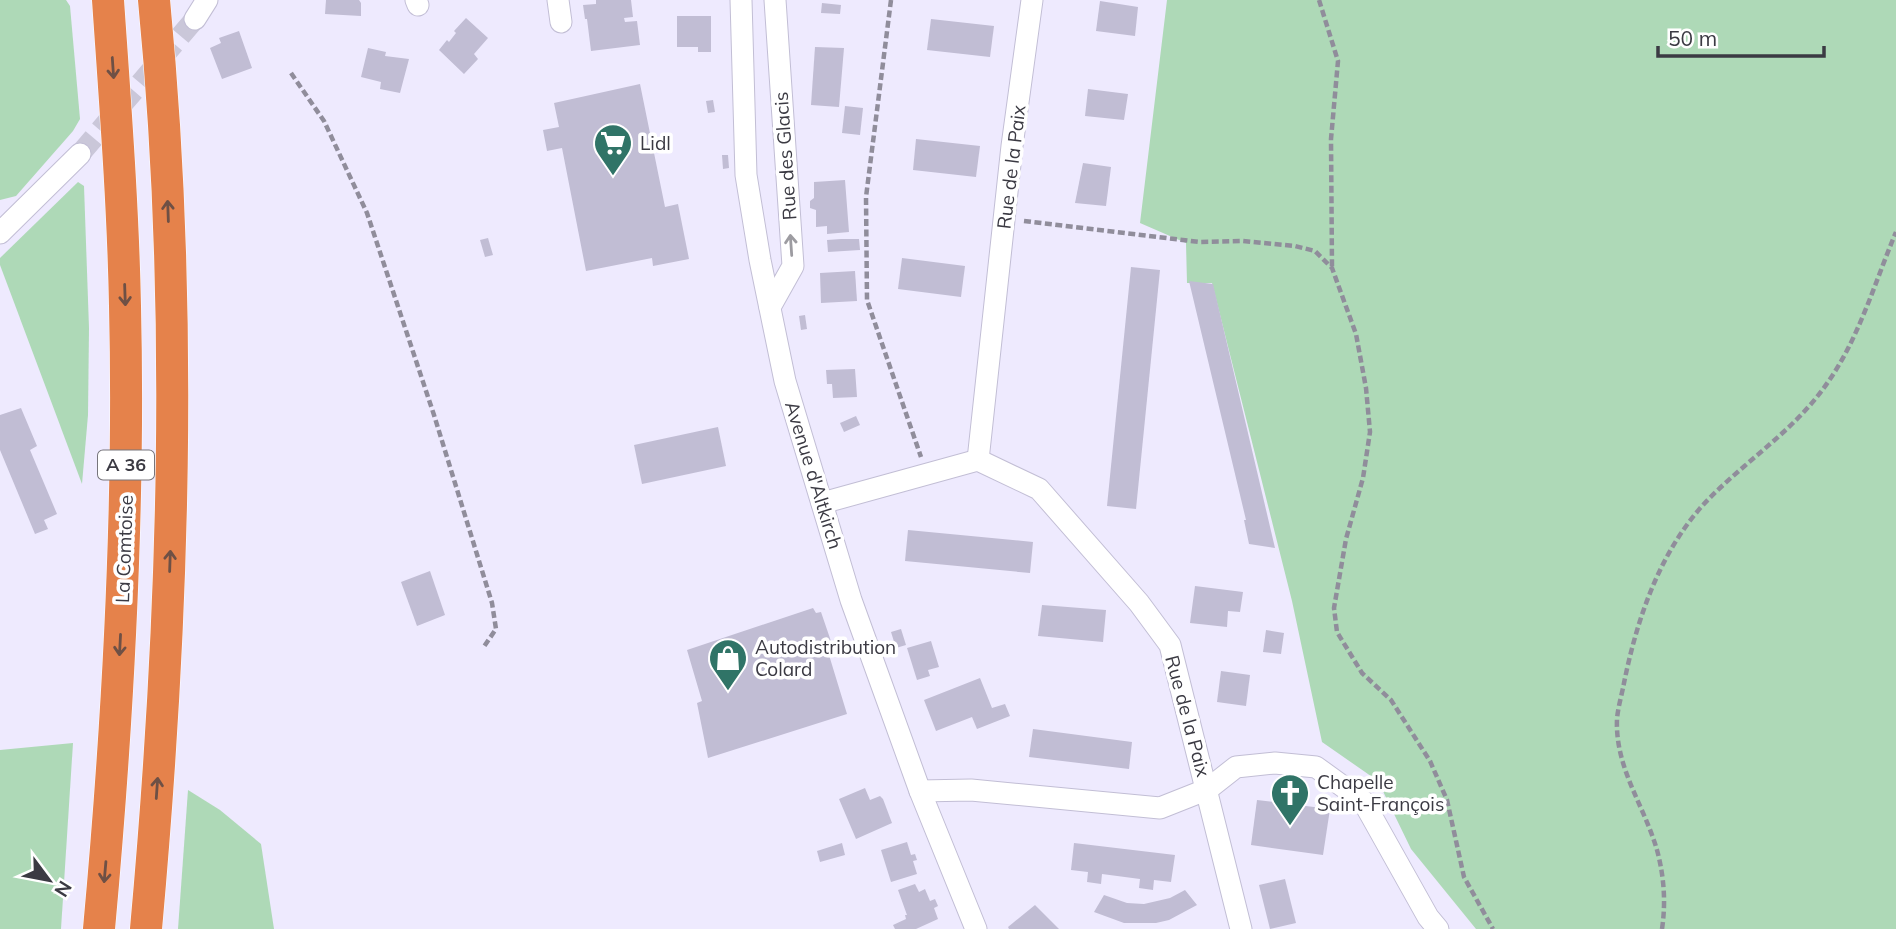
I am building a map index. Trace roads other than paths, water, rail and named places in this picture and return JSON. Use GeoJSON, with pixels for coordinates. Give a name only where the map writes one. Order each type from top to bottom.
{"type":"FeatureCollection","features":[{"type":"Feature","properties":{"kind":"highway","name":"La Comtoise"},"geometry":{"type":"LineString","coordinates":[[99,929],[120,649],[126,447],[121,171],[108,0]]}},
{"type":"Feature","properties":{"kind":"highway","name":"A 36"},"geometry":{"type":"LineString","coordinates":[[146,929],[165,670],[173,460],[170,263],[154,0]]}},
{"type":"Feature","properties":{"kind":"street"},"geometry":{"type":"LineString","coordinates":[[195,19],[207,0]]}},
{"type":"Feature","properties":{"kind":"street"},"geometry":{"type":"LineString","coordinates":[[558,0],[561,22]]}},
{"type":"Feature","properties":{"kind":"street","name":"Avenue d'Altkirch"},"geometry":{"type":"LineString","coordinates":[[741,0],[746,175],[785,381],[851,600],[920,791],[976,929]]}},
{"type":"Feature","properties":{"kind":"street","name":"Rue des Glacis"},"geometry":{"type":"LineString","coordinates":[[770,307],[793,266],[775,0]]}},
{"type":"Feature","properties":{"kind":"street","name":"Rue de la Paix"},"geometry":{"type":"LineString","coordinates":[[1032,0],[1012,146],[978,460],[1039,489],[1123,584],[1170,645],[1241,929]]}},
{"type":"Feature","properties":{"kind":"street"},"geometry":{"type":"LineString","coordinates":[[0,233],[80,154]]}},
{"type":"Feature","properties":{"kind":"street"},"geometry":{"type":"LineString","coordinates":[[822,503],[978,460]]}},
{"type":"Feature","properties":{"kind":"street"},"geometry":{"type":"LineString","coordinates":[[920,791],[971,790],[1160,808],[1208,789],[1236,767],[1275,763],[1316,767],[1363,801],[1428,917],[1438,929]]}},
{"type":"Feature","properties":{"kind":"tunnel"},"geometry":{"type":"LineString","coordinates":[[80,154],[195,19]]}},
{"type":"Feature","properties":{"kind":"place","name":"Lidl"},"geometry":{"type":"Point","coordinates":[613,177]}},
{"type":"Feature","properties":{"kind":"place","name":"Autodistribution Colard"},"geometry":{"type":"Point","coordinates":[728,692]}},
{"type":"Feature","properties":{"kind":"place","name":"Chapelle Saint-François"},"geometry":{"type":"Point","coordinates":[1290,827]}}]}
